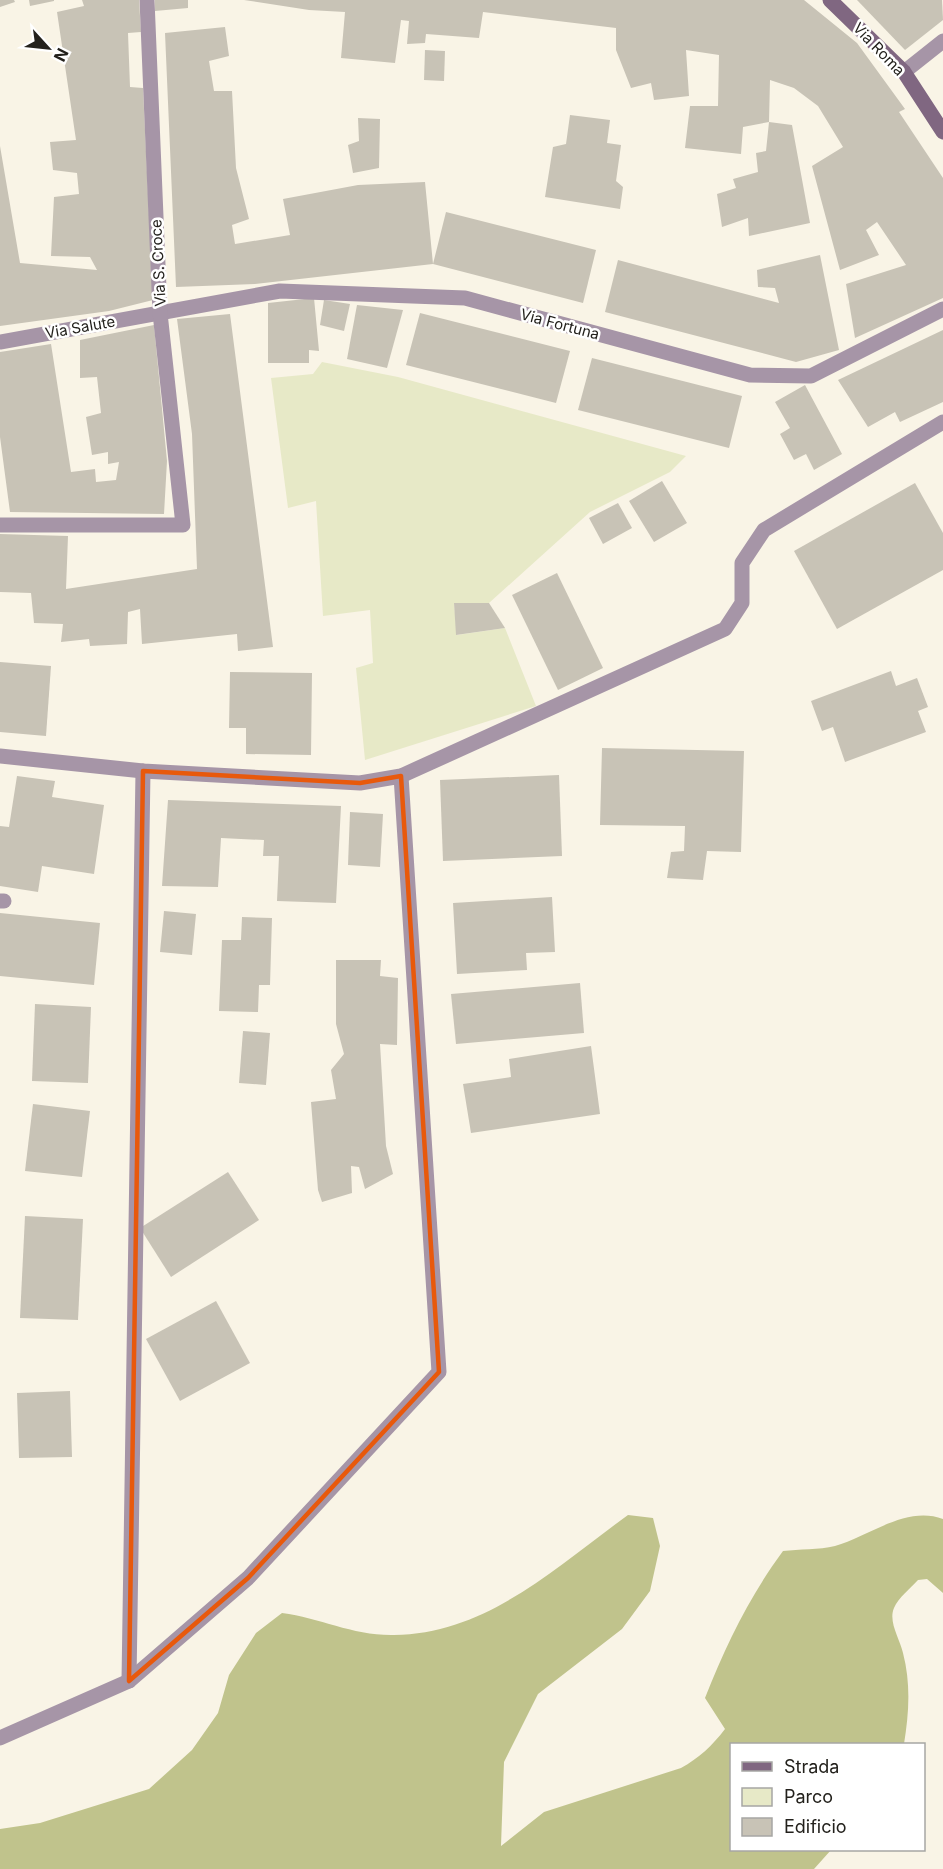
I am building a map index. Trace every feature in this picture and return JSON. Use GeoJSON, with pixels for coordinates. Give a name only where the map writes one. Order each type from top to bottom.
{"type":"FeatureCollection","features":[{"type":"Feature","properties":{"kind":"street","name":"Via S. Croce"},"geometry":{"type":"LineString","coordinates":[[0,525],[183,525],[160,313],[147,0]]}},
{"type":"Feature","properties":{"kind":"street","name":"Via Roma"},"geometry":{"type":"LineString","coordinates":[[831,0],[903,72],[943,132]]}},
{"type":"Feature","properties":{"kind":"street"},"geometry":{"type":"LineString","coordinates":[[903,72],[943,41]]}},
{"type":"Feature","properties":{"kind":"street","name":"Via Fortuna"},"geometry":{"type":"LineString","coordinates":[[160,313],[280,291],[465,298],[750,375],[811,376],[943,309]]}},
{"type":"Feature","properties":{"kind":"street","name":"Via Salute"},"geometry":{"type":"LineString","coordinates":[[0,342],[160,313]]}},
{"type":"Feature","properties":{"kind":"street"},"geometry":{"type":"LineString","coordinates":[[0,756],[143,771],[360,783],[401,776],[725,629],[742,603],[742,563],[764,530],[943,422]]}},
{"type":"Feature","properties":{"kind":"street"},"geometry":{"type":"LineString","coordinates":[[129,1681],[143,771]]}},
{"type":"Feature","properties":{"kind":"street"},"geometry":{"type":"LineString","coordinates":[[0,1738],[129,1681],[248,1578],[439,1372],[401,776]]}},
{"type":"Feature","properties":{"kind":"highlighted area"},"geometry":{"type":"Polygon","coordinates":[[[143,771],[360,783],[401,776],[439,1372],[248,1578],[129,1681],[133,1446],[143,771]]]}},
{"type":"Feature","properties":{"kind":"green space"},"geometry":{"type":"Polygon","coordinates":[[[322,362],[398,377],[686,456],[670,472],[590,512],[489,603],[454,604],[457,635],[505,628],[536,706],[365,760],[356,668],[373,663],[370,610],[323,616],[316,501],[288,508],[271,378],[313,374],[322,362]]]}},
{"type":"Feature","properties":{"kind":"green space"},"geometry":{"type":"Polygon","coordinates":[[[628,1515],[653,1518],[660,1546],[650,1591],[622,1629],[538,1694],[504,1762],[501,1846],[544,1812],[681,1768],[710,1746],[725,1729],[705,1698],[739,1622],[759,1586],[783,1551],[835,1546],[901,1519],[915,1516],[943,1519],[943,1593],[927,1579],[918,1580],[898,1601],[893,1613],[893,1625],[903,1653],[908,1687],[904,1743],[730,1743],[730,1851],[830,1851],[814,1869],[0,1869],[0,1829],[40,1823],[149,1789],[192,1750],[218,1713],[229,1675],[256,1633],[282,1613],[379,1635],[428,1632],[460,1623],[490,1610],[547,1576],[628,1515]]]}},
{"type":"Feature","properties":{"kind":"building"},"geometry":{"type":"Polygon","coordinates":[[[0,0],[14,0],[15,2],[0,7],[0,0]]]}},
{"type":"Feature","properties":{"kind":"building"},"geometry":{"type":"Polygon","coordinates":[[[29,0],[54,0],[54,1],[30,6],[29,0]]]}},
{"type":"Feature","properties":{"kind":"building"},"geometry":{"type":"Polygon","coordinates":[[[82,0],[139,0],[141,32],[128,33],[130,87],[143,88],[153,300],[109,311],[0,326],[0,146],[20,263],[97,270],[90,257],[51,256],[54,197],[79,194],[77,173],[53,170],[50,142],[76,140],[57,12],[84,6],[82,0]]]}},
{"type":"Feature","properties":{"kind":"building"},"geometry":{"type":"Polygon","coordinates":[[[155,0],[188,0],[188,8],[155,11],[155,0]]]}},
{"type":"Feature","properties":{"kind":"building"},"geometry":{"type":"Polygon","coordinates":[[[244,0],[804,0],[857,43],[905,109],[899,112],[943,178],[943,298],[855,338],[846,284],[906,265],[877,222],[866,230],[879,255],[840,270],[812,166],[843,147],[818,106],[794,88],[770,80],[769,122],[743,127],[741,154],[685,148],[690,106],[718,106],[719,55],[686,50],[689,96],[654,100],[651,83],[631,88],[616,50],[616,28],[483,12],[479,38],[426,34],[425,43],[407,44],[409,21],[401,20],[395,63],[341,58],[345,12],[309,10],[244,0]]]}},
{"type":"Feature","properties":{"kind":"building"},"geometry":{"type":"Polygon","coordinates":[[[857,0],[942,0],[943,20],[905,50],[857,0]]]}},
{"type":"Feature","properties":{"kind":"building"},"geometry":{"type":"Polygon","coordinates":[[[225,27],[229,56],[209,61],[214,91],[232,91],[236,168],[249,219],[232,225],[235,244],[290,235],[283,199],[358,185],[425,182],[433,264],[255,284],[176,287],[165,33],[225,27]]]}},
{"type":"Feature","properties":{"kind":"building"},"geometry":{"type":"Polygon","coordinates":[[[425,50],[445,51],[444,81],[424,80],[425,50]]]}},
{"type":"Feature","properties":{"kind":"building"},"geometry":{"type":"Polygon","coordinates":[[[570,115],[610,120],[607,143],[621,145],[616,181],[623,187],[620,209],[545,197],[553,147],[566,144],[570,115]]]}},
{"type":"Feature","properties":{"kind":"building"},"geometry":{"type":"Polygon","coordinates":[[[358,118],[380,119],[379,168],[353,173],[348,145],[359,141],[358,118]]]}},
{"type":"Feature","properties":{"kind":"building"},"geometry":{"type":"Polygon","coordinates":[[[769,122],[792,125],[810,223],[749,236],[748,218],[722,227],[717,194],[736,188],[733,179],[758,172],[756,153],[766,151],[769,122]]]}},
{"type":"Feature","properties":{"kind":"building"},"geometry":{"type":"Polygon","coordinates":[[[446,212],[596,250],[583,303],[433,264],[446,212]]]}},
{"type":"Feature","properties":{"kind":"building"},"geometry":{"type":"Polygon","coordinates":[[[820,255],[839,350],[796,362],[605,312],[618,260],[779,303],[775,288],[758,287],[757,270],[820,255]]]}},
{"type":"Feature","properties":{"kind":"building"},"geometry":{"type":"Polygon","coordinates":[[[314,298],[319,351],[309,350],[309,363],[268,363],[268,303],[314,298]]]}},
{"type":"Feature","properties":{"kind":"building"},"geometry":{"type":"Polygon","coordinates":[[[324,300],[350,304],[344,331],[320,325],[324,300]]]}},
{"type":"Feature","properties":{"kind":"building"},"geometry":{"type":"Polygon","coordinates":[[[357,305],[403,310],[387,368],[347,359],[357,305]]]}},
{"type":"Feature","properties":{"kind":"building"},"geometry":{"type":"Polygon","coordinates":[[[420,313],[570,351],[556,403],[406,365],[420,313]]]}},
{"type":"Feature","properties":{"kind":"building"},"geometry":{"type":"Polygon","coordinates":[[[230,314],[273,647],[238,651],[237,634],[142,644],[140,609],[128,612],[127,644],[90,646],[89,639],[61,642],[63,624],[34,623],[31,593],[0,592],[0,534],[68,536],[66,589],[197,569],[192,434],[177,319],[230,314]]]}},
{"type":"Feature","properties":{"kind":"building"},"geometry":{"type":"Polygon","coordinates":[[[154,325],[167,461],[164,514],[10,512],[0,437],[0,352],[51,344],[71,472],[95,469],[96,482],[116,480],[119,462],[108,464],[108,452],[92,455],[86,417],[101,413],[97,377],[80,378],[80,340],[154,325]]]}},
{"type":"Feature","properties":{"kind":"building"},"geometry":{"type":"Polygon","coordinates":[[[943,330],[943,402],[900,422],[895,412],[868,427],[838,380],[943,330]]]}},
{"type":"Feature","properties":{"kind":"building"},"geometry":{"type":"Polygon","coordinates":[[[592,358],[742,396],[729,448],[578,410],[592,358]]]}},
{"type":"Feature","properties":{"kind":"building"},"geometry":{"type":"Polygon","coordinates":[[[805,385],[842,454],[814,470],[806,454],[794,460],[780,434],[790,428],[775,402],[805,385]]]}},
{"type":"Feature","properties":{"kind":"building"},"geometry":{"type":"Polygon","coordinates":[[[662,481],[687,523],[654,542],[629,501],[662,481]]]}},
{"type":"Feature","properties":{"kind":"building"},"geometry":{"type":"Polygon","coordinates":[[[915,483],[943,533],[943,570],[837,629],[794,551],[915,483]]]}},
{"type":"Feature","properties":{"kind":"building"},"geometry":{"type":"Polygon","coordinates":[[[618,503],[632,528],[603,544],[589,518],[618,503]]]}},
{"type":"Feature","properties":{"kind":"building"},"geometry":{"type":"Polygon","coordinates":[[[557,573],[603,668],[558,690],[512,595],[557,573]]]}},
{"type":"Feature","properties":{"kind":"building"},"geometry":{"type":"Polygon","coordinates":[[[454,603],[489,603],[505,628],[456,635],[454,603]]]}},
{"type":"Feature","properties":{"kind":"building"},"geometry":{"type":"Polygon","coordinates":[[[0,662],[51,666],[46,736],[0,732],[0,662]]]}},
{"type":"Feature","properties":{"kind":"building"},"geometry":{"type":"Polygon","coordinates":[[[891,671],[896,686],[917,678],[928,707],[918,711],[926,732],[845,762],[833,727],[822,731],[811,701],[891,671]]]}},
{"type":"Feature","properties":{"kind":"building"},"geometry":{"type":"Polygon","coordinates":[[[230,672],[312,673],[311,755],[246,754],[246,728],[229,728],[230,672]]]}},
{"type":"Feature","properties":{"kind":"building"},"geometry":{"type":"Polygon","coordinates":[[[602,748],[744,751],[741,852],[707,851],[703,880],[667,878],[671,852],[684,851],[685,826],[600,825],[602,748]]]}},
{"type":"Feature","properties":{"kind":"building"},"geometry":{"type":"Polygon","coordinates":[[[559,775],[562,856],[443,861],[440,780],[559,775]]]}},
{"type":"Feature","properties":{"kind":"building"},"geometry":{"type":"Polygon","coordinates":[[[17,776],[55,781],[52,797],[104,805],[94,874],[42,866],[38,892],[0,886],[0,826],[9,827],[17,776]]]}},
{"type":"Feature","properties":{"kind":"building"},"geometry":{"type":"Polygon","coordinates":[[[168,800],[341,806],[336,903],[277,901],[279,856],[263,856],[264,840],[221,838],[218,887],[162,886],[168,800]]]}},
{"type":"Feature","properties":{"kind":"building"},"geometry":{"type":"Polygon","coordinates":[[[350,812],[383,814],[380,867],[348,865],[350,812]]]}},
{"type":"Feature","properties":{"kind":"building"},"geometry":{"type":"Polygon","coordinates":[[[552,897],[555,952],[526,953],[527,970],[457,974],[453,903],[552,897]]]}},
{"type":"Feature","properties":{"kind":"building"},"geometry":{"type":"Polygon","coordinates":[[[164,911],[196,914],[192,955],[160,952],[164,911]]]}},
{"type":"Feature","properties":{"kind":"building"},"geometry":{"type":"Polygon","coordinates":[[[0,913],[100,923],[94,985],[0,976],[0,913]]]}},
{"type":"Feature","properties":{"kind":"building"},"geometry":{"type":"Polygon","coordinates":[[[242,917],[272,918],[270,985],[259,985],[258,1012],[219,1011],[222,940],[241,940],[242,917]]]}},
{"type":"Feature","properties":{"kind":"building"},"geometry":{"type":"Polygon","coordinates":[[[336,960],[381,960],[380,976],[398,978],[397,1045],[380,1044],[386,1146],[393,1174],[365,1189],[359,1167],[351,1166],[352,1193],[322,1202],[318,1190],[311,1102],[336,1099],[331,1070],[344,1054],[336,1024],[336,960]]]}},
{"type":"Feature","properties":{"kind":"building"},"geometry":{"type":"Polygon","coordinates":[[[580,983],[584,1033],[456,1044],[451,994],[580,983]]]}},
{"type":"Feature","properties":{"kind":"building"},"geometry":{"type":"Polygon","coordinates":[[[35,1004],[91,1007],[88,1083],[32,1081],[35,1004]]]}},
{"type":"Feature","properties":{"kind":"building"},"geometry":{"type":"Polygon","coordinates":[[[243,1031],[270,1033],[266,1085],[239,1083],[243,1031]]]}},
{"type":"Feature","properties":{"kind":"building"},"geometry":{"type":"Polygon","coordinates":[[[591,1046],[600,1114],[471,1133],[463,1084],[511,1077],[509,1059],[591,1046]]]}},
{"type":"Feature","properties":{"kind":"building"},"geometry":{"type":"Polygon","coordinates":[[[33,1104],[90,1111],[82,1177],[25,1171],[33,1104]]]}},
{"type":"Feature","properties":{"kind":"building"},"geometry":{"type":"Polygon","coordinates":[[[228,1172],[259,1220],[171,1277],[140,1228],[228,1172]]]}},
{"type":"Feature","properties":{"kind":"building"},"geometry":{"type":"Polygon","coordinates":[[[25,1216],[83,1219],[78,1320],[20,1318],[25,1216]]]}},
{"type":"Feature","properties":{"kind":"building"},"geometry":{"type":"Polygon","coordinates":[[[216,1301],[250,1363],[180,1401],[146,1339],[216,1301]]]}},
{"type":"Feature","properties":{"kind":"building"},"geometry":{"type":"Polygon","coordinates":[[[70,1391],[72,1457],[19,1458],[17,1393],[70,1391]]]}}]}
